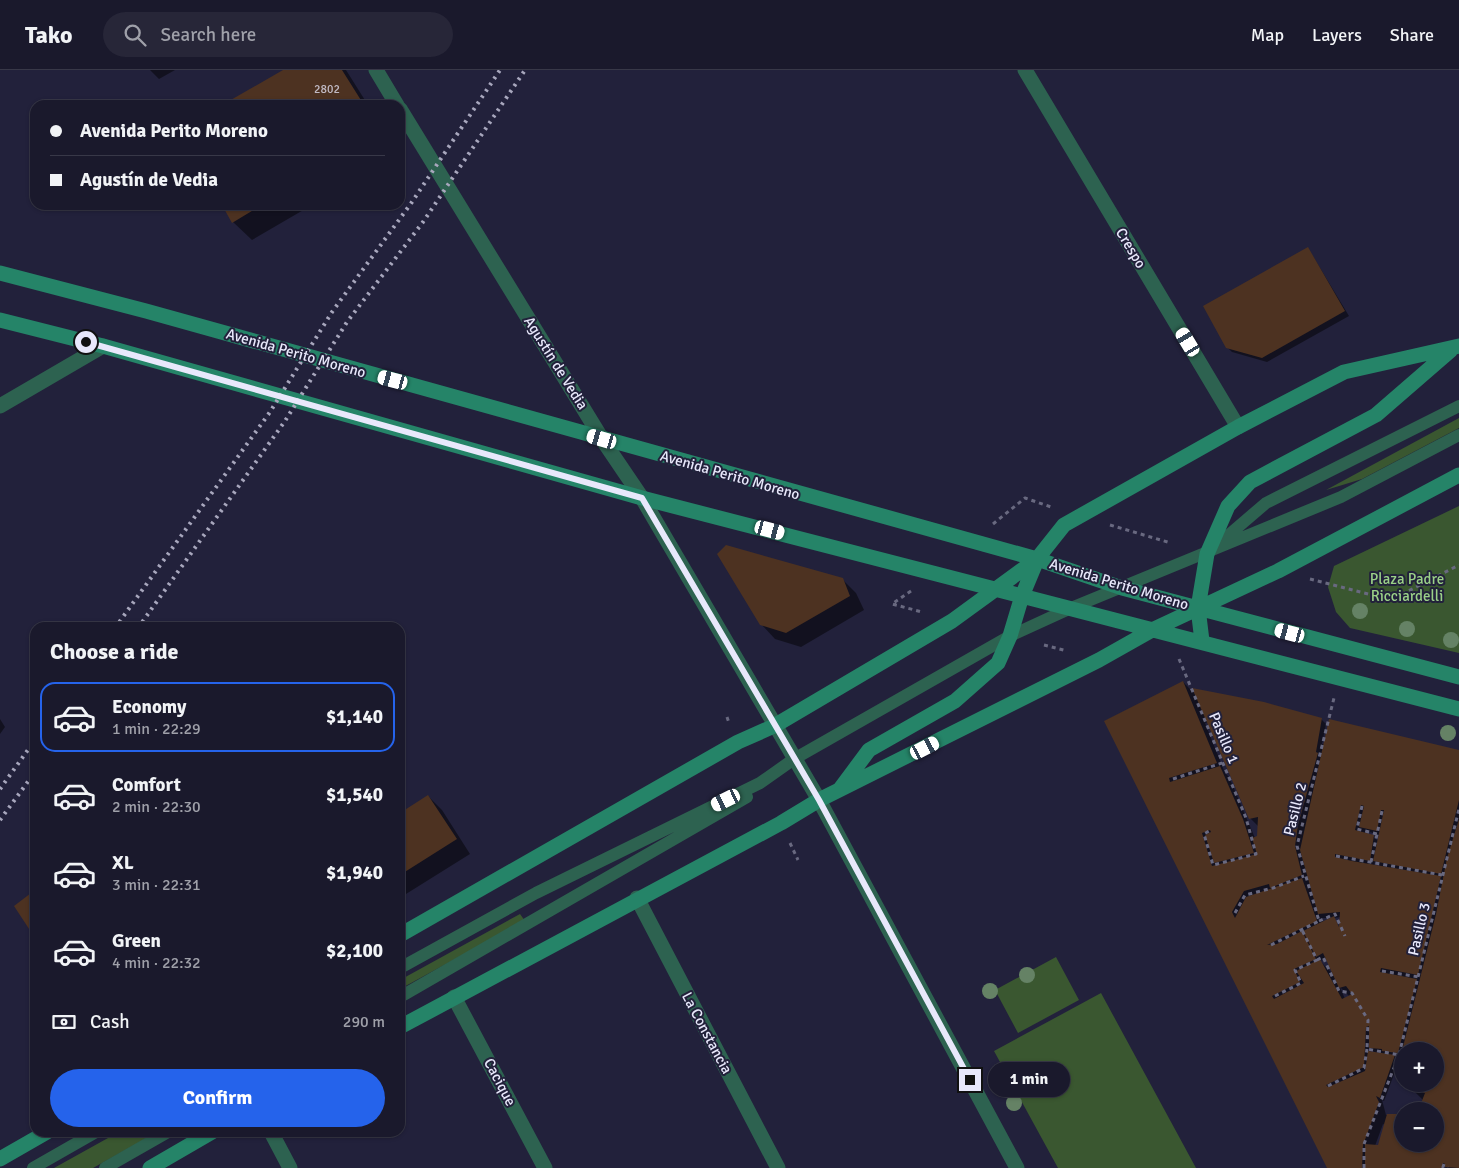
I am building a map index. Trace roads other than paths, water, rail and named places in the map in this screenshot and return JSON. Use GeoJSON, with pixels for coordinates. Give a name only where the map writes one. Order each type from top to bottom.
{"type":"FeatureCollection","features":[{"type":"Feature","properties":{"kind":"main road","name":"Avenida Perito Moreno"},"geometry":{"type":"LineString","coordinates":[[0,273],[146,311],[1037,559],[1122,588],[1459,677]]}},
{"type":"Feature","properties":{"kind":"main road"},"geometry":{"type":"LineString","coordinates":[[0,320],[103,346],[642,498],[1459,709]]}},
{"type":"Feature","properties":{"kind":"main road"},"geometry":{"type":"LineString","coordinates":[[405,931],[738,742],[774,726],[952,621],[1037,559],[1064,525],[1238,427],[1344,372],[1456,348]]}},
{"type":"Feature","properties":{"kind":"main road"},"geometry":{"type":"LineString","coordinates":[[1202,642],[1198,608],[1207,554],[1228,506],[1250,482],[1376,415],[1456,348]]}},
{"type":"Feature","properties":{"kind":"main road"},"geometry":{"type":"LineString","coordinates":[[405,1024],[637,898],[781,823],[819,800],[1161,631],[1198,608],[1278,571],[1459,475]]}},
{"type":"Feature","properties":{"kind":"main road"},"geometry":{"type":"LineString","coordinates":[[838,792],[869,750],[955,701],[998,663],[1010,636],[1022,596],[1037,559]]}},
{"type":"Feature","properties":{"kind":"main road"},"geometry":{"type":"LineString","coordinates":[[0,1159],[38,1137]]}},
{"type":"Feature","properties":{"kind":"main road"},"geometry":{"type":"LineString","coordinates":[[150,1168],[203,1137]]}},
{"type":"Feature","properties":{"kind":"street"},"geometry":{"type":"LineString","coordinates":[[376,70],[394,100]]}},
{"type":"Feature","properties":{"kind":"street","name":"Crespo"},"geometry":{"type":"LineString","coordinates":[[1025,70],[1238,427]]}},
{"type":"Feature","properties":{"kind":"street","name":"Agustín de Vedia"},"geometry":{"type":"LineString","coordinates":[[405,118],[602,439],[642,498],[819,800],[1016,1168]]}},
{"type":"Feature","properties":{"kind":"street"},"geometry":{"type":"LineString","coordinates":[[0,406],[103,346]]}},
{"type":"Feature","properties":{"kind":"street","name":"La Constancia"},"geometry":{"type":"LineString","coordinates":[[637,898],[778,1168]]}},
{"type":"Feature","properties":{"kind":"street","name":"Cacique"},"geometry":{"type":"LineString","coordinates":[[454,997],[545,1168]]}},
{"type":"Feature","properties":{"kind":"street"},"geometry":{"type":"LineString","coordinates":[[274,1137],[290,1168]]}},
{"type":"Feature","properties":{"kind":"lane"},"geometry":{"type":"LineString","coordinates":[[1207,554],[1266,503],[1459,406]]}},
{"type":"Feature","properties":{"kind":"lane"},"geometry":{"type":"LineString","coordinates":[[405,965],[536,893],[760,782],[794,759],[1010,636],[1071,608],[1207,554],[1341,496],[1459,435]]}},
{"type":"Feature","properties":{"kind":"lane"},"geometry":{"type":"LineString","coordinates":[[405,994],[750,796],[760,782]]}},
{"type":"Feature","properties":{"kind":"lane"},"geometry":{"type":"LineString","coordinates":[[405,959],[466,933]]}},
{"type":"Feature","properties":{"kind":"lane"},"geometry":{"type":"LineString","coordinates":[[33,1168],[87,1137]]}},
{"type":"Feature","properties":{"kind":"lane"},"geometry":{"type":"LineString","coordinates":[[105,1168],[159,1137]]}},
{"type":"Feature","properties":{"kind":"railway"},"geometry":{"type":"LineString","coordinates":[[119,622],[270,412],[332,312],[412,202],[500,70]]}},
{"type":"Feature","properties":{"kind":"railway"},"geometry":{"type":"LineString","coordinates":[[142,622],[285,421],[347,322],[423,222],[525,70]]}},
{"type":"Feature","properties":{"kind":"railway"},"geometry":{"type":"LineString","coordinates":[[0,789],[30,747]]}},
{"type":"Feature","properties":{"kind":"railway"},"geometry":{"type":"LineString","coordinates":[[0,820],[30,779]]}},
{"type":"Feature","properties":{"kind":"park label","name":"Plaza Padre Ricciardelli"},"geometry":{"type":"Point","coordinates":[1407,588]}}]}
